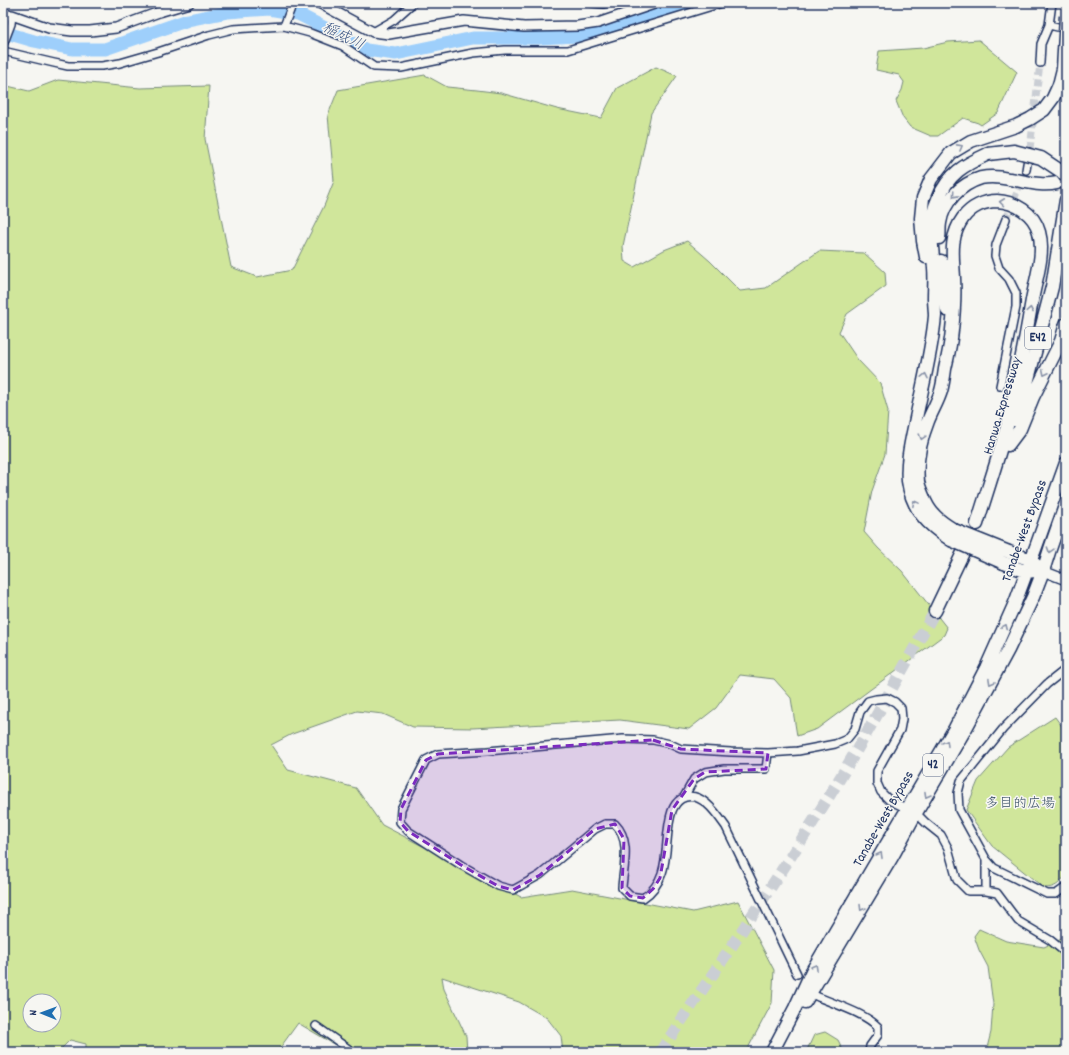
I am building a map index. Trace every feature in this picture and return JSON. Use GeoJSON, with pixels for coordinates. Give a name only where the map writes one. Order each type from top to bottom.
{"type":"FeatureCollection","features":[{"type":"Feature","properties":{"kind":"highway"},"geometry":{"type":"LineString","coordinates":[[934,297],[920,218],[923,198],[931,179],[951,152],[972,141],[1016,126],[1044,110],[1053,98],[1059,85],[1063,69],[1066,16]]}},
{"type":"Feature","properties":{"kind":"highway"},"geometry":{"type":"LineString","coordinates":[[932,412],[946,325],[947,310],[939,242],[940,222],[946,205],[956,192],[967,184],[982,178],[997,177],[1042,185],[1050,185],[1062,180],[1062,172],[1041,158],[1014,151],[988,154],[955,172],[945,184],[938,199],[932,216],[931,238],[935,270],[935,315],[929,356],[908,459],[908,480],[912,498],[922,516],[935,530],[952,535],[1007,558],[1027,572],[1043,571]]}},
{"type":"Feature","properties":{"kind":"highway","name":"Hanwa Expressway"},"geometry":{"type":"LineString","coordinates":[[935,611],[977,524],[1008,445],[1026,387],[1052,287],[1066,200]]}},
{"type":"Feature","properties":{"kind":"highway"},"geometry":{"type":"LineString","coordinates":[[952,535],[932,514],[924,501],[919,485],[918,456],[922,436],[940,391],[952,330],[954,279],[952,253],[955,233],[963,218],[972,208],[982,203],[1002,201],[1019,206],[1027,213],[1037,226],[1041,256],[1020,370],[1006,427],[977,524]]}},
{"type":"Feature","properties":{"kind":"highway"},"geometry":{"type":"LineString","coordinates":[[1008,445],[1020,429],[1033,397],[1061,341],[1066,324]]}},
{"type":"Feature","properties":{"kind":"highway","name":"Tanabe-West Bypass"},"geometry":{"type":"LineString","coordinates":[[775,1052],[892,857],[912,811],[986,668],[1015,603],[1066,463]]}},
{"type":"Feature","properties":{"kind":"highway","name":"Tanabe-West Bypass"},"geometry":{"type":"LineString","coordinates":[[772,1052],[812,971],[966,728],[1008,650],[1033,597],[1066,503]]}},
{"type":"Feature","properties":{"kind":"highway"},"geometry":{"type":"LineString","coordinates":[[1007,558],[1031,560],[1043,571]]}},
{"type":"Feature","properties":{"kind":"main road"},"geometry":{"type":"LineString","coordinates":[[9,18],[49,28],[72,31],[90,31],[116,28],[159,12],[189,3]]}},
{"type":"Feature","properties":{"kind":"main road"},"geometry":{"type":"LineString","coordinates":[[319,3],[372,32],[388,34],[464,21],[524,27],[578,26],[598,23],[657,3]]}},
{"type":"Feature","properties":{"kind":"main road"},"geometry":{"type":"LineString","coordinates":[[1043,571],[1066,580]]}},
{"type":"Feature","properties":{"kind":"street"},"geometry":{"type":"LineString","coordinates":[[372,32],[394,20],[413,3]]}},
{"type":"Feature","properties":{"kind":"street"},"geometry":{"type":"LineString","coordinates":[[592,3],[608,3]]}},
{"type":"Feature","properties":{"kind":"street"},"geometry":{"type":"LineString","coordinates":[[3,51],[68,66],[102,66],[120,63],[233,29],[286,23],[343,46],[374,67],[400,68],[473,53],[504,50],[568,50],[722,3]]}},
{"type":"Feature","properties":{"kind":"street"},"geometry":{"type":"LineString","coordinates":[[1040,63],[1041,44],[1049,25],[1052,3]]}},
{"type":"Feature","properties":{"kind":"street"},"geometry":{"type":"LineString","coordinates":[[286,23],[292,4]]}},
{"type":"Feature","properties":{"kind":"street"},"geometry":{"type":"LineString","coordinates":[[4,41],[9,18]]}},
{"type":"Feature","properties":{"kind":"street"},"geometry":{"type":"LineString","coordinates":[[1049,25],[1066,29]]}},
{"type":"Feature","properties":{"kind":"street"},"geometry":{"type":"LineString","coordinates":[[1026,170],[1030,149]]}},
{"type":"Feature","properties":{"kind":"street"},"geometry":{"type":"LineString","coordinates":[[1000,386],[1016,307],[1016,293],[1009,279],[999,268],[996,256],[996,245],[1006,219]]}},
{"type":"Feature","properties":{"kind":"street"},"geometry":{"type":"LineString","coordinates":[[1066,669],[1047,684],[1003,729],[961,781],[958,793],[959,810],[986,859],[994,868],[1047,894],[1056,894],[1066,887]]}},
{"type":"Feature","properties":{"kind":"street"},"geometry":{"type":"LineString","coordinates":[[797,974],[726,827],[707,803],[695,796],[686,796],[678,801],[672,810],[666,855],[660,878],[654,889],[643,898],[630,896],[622,888],[625,861],[624,839],[615,824],[604,824],[595,829],[540,875],[513,890],[498,886],[408,831],[400,822],[400,809],[426,760],[438,754],[623,739],[653,740],[670,744],[681,749],[768,753],[798,751],[835,744],[847,739],[855,729],[860,712],[868,701],[887,698],[895,702],[901,708],[902,719],[900,730],[877,771],[877,783],[881,792],[889,800],[912,811],[941,835],[948,848],[957,880],[968,891],[986,891],[997,893],[1018,921],[1050,940],[1066,953]]}},
{"type":"Feature","properties":{"kind":"street"},"geometry":{"type":"LineString","coordinates":[[684,798],[694,779],[705,772],[724,769],[766,769],[768,753]]}},
{"type":"Feature","properties":{"kind":"street"},"geometry":{"type":"LineString","coordinates":[[986,859],[986,891]]}},
{"type":"Feature","properties":{"kind":"street"},"geometry":{"type":"LineString","coordinates":[[816,996],[874,1022],[878,1027],[878,1035],[870,1046],[869,1052]]}},
{"type":"Feature","properties":{"kind":"street"},"geometry":{"type":"LineString","coordinates":[[316,1026],[352,1052]]}},
{"type":"Feature","properties":{"kind":"highlighted area"},"geometry":{"type":"Polygon","coordinates":[[[653,740],[681,749],[768,753],[766,769],[705,772],[694,779],[672,810],[660,878],[653,889],[643,898],[630,896],[622,888],[624,839],[615,824],[595,829],[540,875],[513,890],[498,886],[461,865],[408,831],[400,822],[401,809],[426,760],[438,754],[653,740]]]}},
{"type":"Feature","properties":{"kind":"green space"},"geometry":{"type":"Polygon","coordinates":[[[979,40],[1017,72],[998,113],[981,125],[963,118],[938,136],[931,136],[910,127],[903,118],[896,101],[902,90],[904,82],[899,75],[876,70],[879,51],[923,48],[948,42],[979,40]]]}},
{"type":"Feature","properties":{"kind":"green space"},"geometry":{"type":"Polygon","coordinates":[[[656,67],[677,76],[651,113],[623,246],[624,261],[634,267],[664,250],[687,241],[710,261],[740,291],[766,288],[819,251],[864,253],[885,272],[886,286],[847,314],[839,332],[858,360],[880,383],[888,411],[885,454],[872,491],[864,532],[902,571],[947,628],[944,635],[817,729],[797,736],[791,698],[774,679],[740,675],[716,708],[689,729],[620,720],[472,728],[413,727],[383,714],[357,711],[292,734],[271,745],[288,770],[356,788],[382,825],[521,897],[572,889],[693,912],[738,901],[774,970],[772,1003],[746,1052],[563,1052],[561,1036],[547,1018],[519,1002],[442,977],[444,989],[466,1036],[467,1052],[347,1052],[298,1023],[277,1052],[86,1052],[86,1044],[70,1040],[58,1052],[3,1052],[3,85],[29,91],[58,80],[140,88],[209,86],[205,139],[231,267],[257,277],[292,270],[324,206],[334,181],[328,115],[338,90],[425,75],[447,87],[501,93],[557,109],[601,118],[617,88],[656,67]]]}},
{"type":"Feature","properties":{"kind":"green space","name":"多目的広場"},"geometry":{"type":"Polygon","coordinates":[[[1055,717],[1066,732],[1066,874],[1057,885],[1044,888],[992,846],[966,810],[978,781],[1008,747],[1055,717]]]}},
{"type":"Feature","properties":{"kind":"green space"},"geometry":{"type":"Polygon","coordinates":[[[979,929],[1006,941],[1044,947],[1066,937],[1066,1052],[986,1052],[991,1032],[993,1004],[988,967],[979,950],[974,936],[979,929]]]}},
{"type":"Feature","properties":{"kind":"green space"},"geometry":{"type":"Polygon","coordinates":[[[825,1032],[838,1040],[844,1052],[806,1052],[814,1035],[825,1032]]]}},
{"type":"Feature","properties":{"kind":"waterway","name":"稲成川"},"geometry":{"type":"LineString","coordinates":[[3,32],[34,41],[72,49],[105,49],[188,20],[228,12],[269,9],[298,14],[366,50],[396,54],[473,38],[540,38],[577,36],[620,25],[687,3]]}},
{"type":"Feature","properties":{"kind":"tunnel"},"geometry":{"type":"LineString","coordinates":[[1030,149],[1040,63]]}},
{"type":"Feature","properties":{"kind":"tunnel"},"geometry":{"type":"LineString","coordinates":[[1006,219],[1026,170]]}},
{"type":"Feature","properties":{"kind":"tunnel"},"geometry":{"type":"LineString","coordinates":[[660,1052],[793,854],[843,773],[935,611]]}}]}
